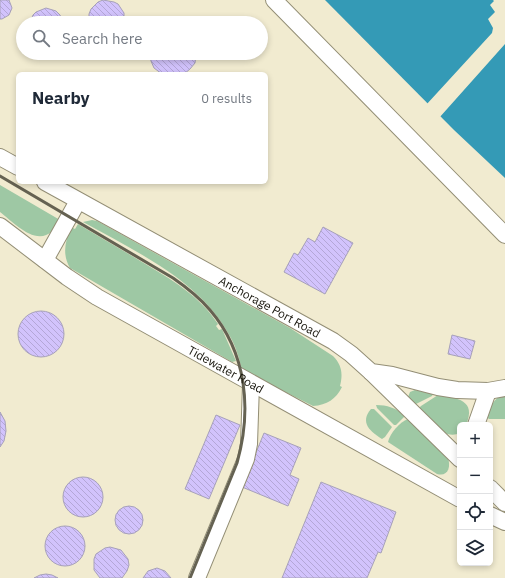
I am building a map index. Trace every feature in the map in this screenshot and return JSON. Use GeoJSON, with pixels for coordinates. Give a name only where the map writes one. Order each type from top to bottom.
{"type":"FeatureCollection","features":[{"type":"Feature","properties":{"kind":"street"},"geometry":{"type":"LineString","coordinates":[[274,0],[505,235]]}},
{"type":"Feature","properties":{"kind":"street"},"geometry":{"type":"LineString","coordinates":[[0,157],[16,166]]}},
{"type":"Feature","properties":{"kind":"street","name":"Anchorage Port Road"},"geometry":{"type":"LineString","coordinates":[[48,184],[333,341],[351,354],[371,372],[458,458]]}},
{"type":"Feature","properties":{"kind":"street"},"geometry":{"type":"LineString","coordinates":[[45,260],[78,201]]}},
{"type":"Feature","properties":{"kind":"street","name":"Tidewater Road"},"geometry":{"type":"LineString","coordinates":[[0,226],[97,297],[457,497]]}},
{"type":"Feature","properties":{"kind":"street"},"geometry":{"type":"LineString","coordinates":[[371,372],[392,375],[438,387],[457,390],[488,390],[505,388]]}},
{"type":"Feature","properties":{"kind":"street"},"geometry":{"type":"LineString","coordinates":[[197,578],[246,459],[249,444],[251,384]]}},
{"type":"Feature","properties":{"kind":"street"},"geometry":{"type":"LineString","coordinates":[[477,422],[488,390]]}},
{"type":"Feature","properties":{"kind":"street"},"geometry":{"type":"LineString","coordinates":[[493,491],[505,503]]}},
{"type":"Feature","properties":{"kind":"street"},"geometry":{"type":"LineString","coordinates":[[493,516],[505,522]]}},
{"type":"Feature","properties":{"kind":"green space"},"geometry":{"type":"Polygon","coordinates":[[[0,185],[60,220],[52,231],[46,235],[32,235],[18,227],[0,212],[0,185]]]}},
{"type":"Feature","properties":{"kind":"green space"},"geometry":{"type":"Polygon","coordinates":[[[92,220],[97,221],[290,328],[333,356],[341,370],[340,386],[342,387],[340,391],[327,403],[313,406],[242,370],[230,337],[215,314],[200,297],[183,282],[143,255],[83,222],[92,220]]]}},
{"type":"Feature","properties":{"kind":"green space"},"geometry":{"type":"Polygon","coordinates":[[[78,224],[164,275],[194,297],[211,314],[218,324],[216,326],[219,330],[222,329],[236,361],[232,362],[70,268],[66,258],[65,248],[71,227],[75,229],[78,224]]]}},
{"type":"Feature","properties":{"kind":"green space"},"geometry":{"type":"Polygon","coordinates":[[[415,390],[433,394],[432,396],[414,405],[408,397],[410,392],[415,390]]]}},
{"type":"Feature","properties":{"kind":"green space"},"geometry":{"type":"Polygon","coordinates":[[[505,394],[505,419],[489,419],[486,416],[491,405],[495,400],[505,394]]]}},
{"type":"Feature","properties":{"kind":"green space"},"geometry":{"type":"Polygon","coordinates":[[[438,395],[452,397],[467,405],[469,417],[467,422],[457,422],[457,434],[448,434],[437,428],[418,409],[438,395]]]}},
{"type":"Feature","properties":{"kind":"green space"},"geometry":{"type":"Polygon","coordinates":[[[376,405],[388,406],[395,409],[404,415],[404,417],[396,425],[394,425],[377,408],[376,405]]]}},
{"type":"Feature","properties":{"kind":"green space"},"geometry":{"type":"Polygon","coordinates":[[[371,409],[374,409],[392,427],[382,439],[368,427],[366,423],[366,419],[371,409]]]}},
{"type":"Feature","properties":{"kind":"green space"},"geometry":{"type":"Polygon","coordinates":[[[408,419],[448,458],[449,468],[446,473],[441,475],[437,474],[388,442],[396,428],[408,419]]]}},
{"type":"Feature","properties":{"kind":"water"},"geometry":{"type":"Polygon","coordinates":[[[325,0],[505,0],[505,178],[454,130],[325,0]]]}},
{"type":"Feature","properties":{"kind":"pier"},"geometry":{"type":"Polygon","coordinates":[[[493,0],[505,0],[505,44],[439,118],[426,105],[492,33],[493,28],[488,19],[495,12],[490,5],[494,1],[493,0]]]}},
{"type":"Feature","properties":{"kind":"building"},"geometry":{"type":"Polygon","coordinates":[[[0,0],[9,0],[12,8],[9,15],[2,19],[0,19],[0,0]]]}},
{"type":"Feature","properties":{"kind":"building"},"geometry":{"type":"Polygon","coordinates":[[[103,0],[118,4],[124,13],[124,16],[89,16],[91,9],[98,2],[103,0]]]}},
{"type":"Feature","properties":{"kind":"building"},"geometry":{"type":"Polygon","coordinates":[[[46,8],[56,11],[60,16],[33,16],[36,12],[46,8]]]}},
{"type":"Feature","properties":{"kind":"building"},"geometry":{"type":"Polygon","coordinates":[[[195,60],[195,63],[186,72],[159,72],[154,68],[151,61],[195,60]]]}},
{"type":"Feature","properties":{"kind":"building"},"geometry":{"type":"Polygon","coordinates":[[[323,227],[353,243],[325,294],[284,272],[294,253],[298,255],[308,238],[315,242],[323,227]]]}},
{"type":"Feature","properties":{"kind":"building"},"geometry":{"type":"Polygon","coordinates":[[[46,311],[50,312],[60,321],[63,325],[63,343],[54,353],[46,357],[36,357],[28,353],[19,343],[18,329],[22,321],[32,312],[46,311]]]}},
{"type":"Feature","properties":{"kind":"building"},"geometry":{"type":"Polygon","coordinates":[[[452,335],[475,341],[470,359],[448,354],[452,335]]]}},
{"type":"Feature","properties":{"kind":"building"},"geometry":{"type":"Polygon","coordinates":[[[0,412],[5,421],[6,431],[4,441],[0,447],[0,412]]]}},
{"type":"Feature","properties":{"kind":"building"},"geometry":{"type":"Polygon","coordinates":[[[216,415],[240,425],[209,499],[185,489],[216,415]]]}},
{"type":"Feature","properties":{"kind":"building"},"geometry":{"type":"Polygon","coordinates":[[[264,433],[301,448],[290,475],[299,479],[288,506],[242,487],[264,433]]]}},
{"type":"Feature","properties":{"kind":"building"},"geometry":{"type":"Polygon","coordinates":[[[83,477],[91,479],[97,483],[101,489],[103,497],[101,505],[97,511],[91,515],[83,517],[75,515],[69,511],[65,505],[63,497],[65,489],[69,483],[75,479],[83,477]]]}},
{"type":"Feature","properties":{"kind":"building"},"geometry":{"type":"Polygon","coordinates":[[[321,482],[396,512],[381,553],[378,552],[367,578],[282,578],[321,482]]]}},
{"type":"Feature","properties":{"kind":"building"},"geometry":{"type":"Polygon","coordinates":[[[129,506],[135,507],[139,510],[142,514],[142,526],[139,530],[135,533],[129,534],[123,533],[119,530],[116,526],[115,520],[116,514],[119,510],[123,507],[129,506]]]}},
{"type":"Feature","properties":{"kind":"building"},"geometry":{"type":"Polygon","coordinates":[[[65,526],[73,528],[79,532],[83,538],[85,546],[83,554],[79,560],[73,564],[65,566],[57,564],[51,560],[47,554],[45,546],[47,538],[51,532],[57,528],[65,526]]]}},
{"type":"Feature","properties":{"kind":"building"},"geometry":{"type":"Polygon","coordinates":[[[110,547],[121,550],[128,559],[129,565],[122,578],[100,578],[94,570],[94,559],[96,554],[105,548],[110,547]]]}},
{"type":"Feature","properties":{"kind":"building"},"geometry":{"type":"Polygon","coordinates":[[[157,568],[165,571],[171,578],[143,578],[148,571],[157,568]]]}},
{"type":"Feature","properties":{"kind":"building"},"geometry":{"type":"Polygon","coordinates":[[[46,574],[58,578],[34,578],[40,575],[46,574]]]}},
{"type":"Feature","properties":{"kind":"railway"},"geometry":{"type":"LineString","coordinates":[[0,176],[178,281],[210,310],[232,345],[239,363],[243,383],[245,403],[242,443],[237,463],[190,578]]}}]}
